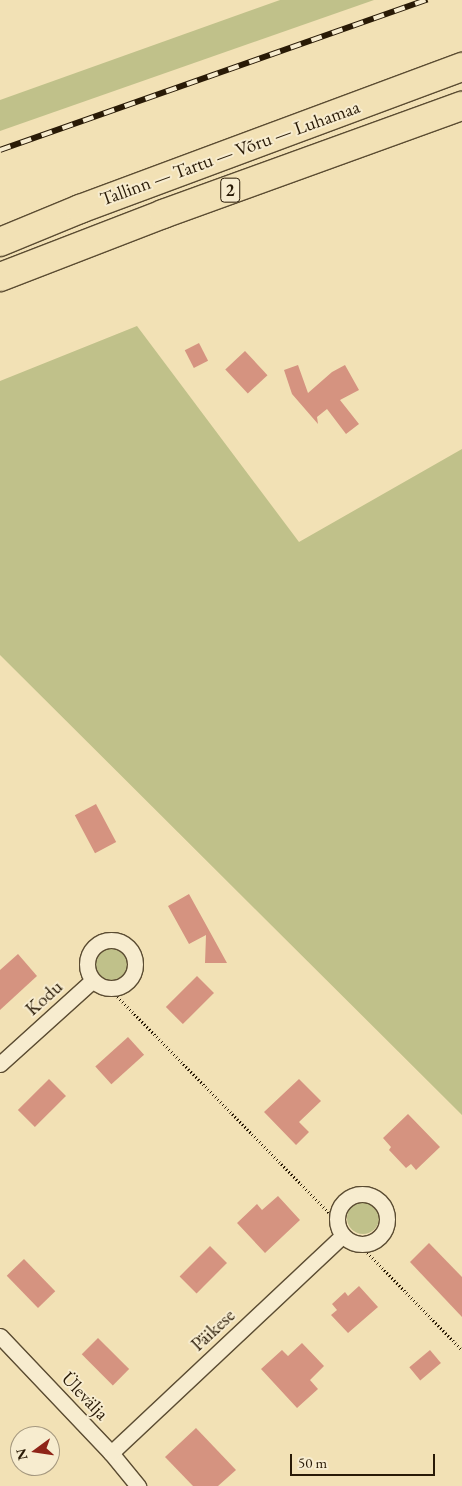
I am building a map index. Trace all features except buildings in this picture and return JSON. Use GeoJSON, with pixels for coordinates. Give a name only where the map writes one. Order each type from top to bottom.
{"type":"FeatureCollection","features":[{"type":"Feature","properties":{"kind":"highway","name":"Tallinn — Tartu — Võru — Luhamaa"},"geometry":{"type":"LineString","coordinates":[[0,242],[80,209],[462,67]]}},
{"type":"Feature","properties":{"kind":"highway","name":"Tallinn — Tartu — Võru — Luhamaa"},"geometry":{"type":"LineString","coordinates":[[0,277],[163,214],[462,106]]}},
{"type":"Feature","properties":{"kind":"street","name":"Kodu"},"geometry":{"type":"LineString","coordinates":[[117,941],[130,949],[135,965],[130,980],[123,986],[110,989],[99,986],[92,981],[86,967],[89,952],[101,942],[117,941]]}},
{"type":"Feature","properties":{"kind":"street","name":"Kodu"},"geometry":{"type":"LineString","coordinates":[[0,1064],[92,981]]}},
{"type":"Feature","properties":{"kind":"street"},"geometry":{"type":"LineString","coordinates":[[356,1194],[365,1194],[380,1202],[387,1218],[383,1234],[377,1240],[360,1245],[354,1244],[342,1236],[336,1220],[342,1204],[356,1194]]}},
{"type":"Feature","properties":{"kind":"street","name":"Päikese"},"geometry":{"type":"LineString","coordinates":[[110,1453],[342,1236]]}},
{"type":"Feature","properties":{"kind":"street","name":"Ülevälja"},"geometry":{"type":"LineString","coordinates":[[0,1336],[110,1453],[138,1486]]}},
{"type":"Feature","properties":{"kind":"path"},"geometry":{"type":"LineString","coordinates":[[110,989],[336,1220]]}},
{"type":"Feature","properties":{"kind":"path"},"geometry":{"type":"LineString","coordinates":[[360,1245],[462,1350]]}},
{"type":"Feature","properties":{"kind":"green space"},"geometry":{"type":"Polygon","coordinates":[[[280,0],[374,0],[0,131],[0,100],[280,0]]]}},
{"type":"Feature","properties":{"kind":"green space"},"geometry":{"type":"Polygon","coordinates":[[[137,326],[299,542],[462,449],[462,1115],[0,655],[0,381],[137,326]]]}},
{"type":"Feature","properties":{"kind":"green space"},"geometry":{"type":"Polygon","coordinates":[[[111,947],[123,952],[128,964],[123,976],[111,981],[99,976],[94,964],[99,952],[111,947]]]}},
{"type":"Feature","properties":{"kind":"green space"},"geometry":{"type":"Polygon","coordinates":[[[363,1202],[375,1206],[379,1218],[375,1230],[363,1234],[351,1230],[347,1218],[351,1206],[363,1202]]]}},
{"type":"Feature","properties":{"kind":"railway"},"geometry":{"type":"LineString","coordinates":[[0,150],[427,0]]}}]}
